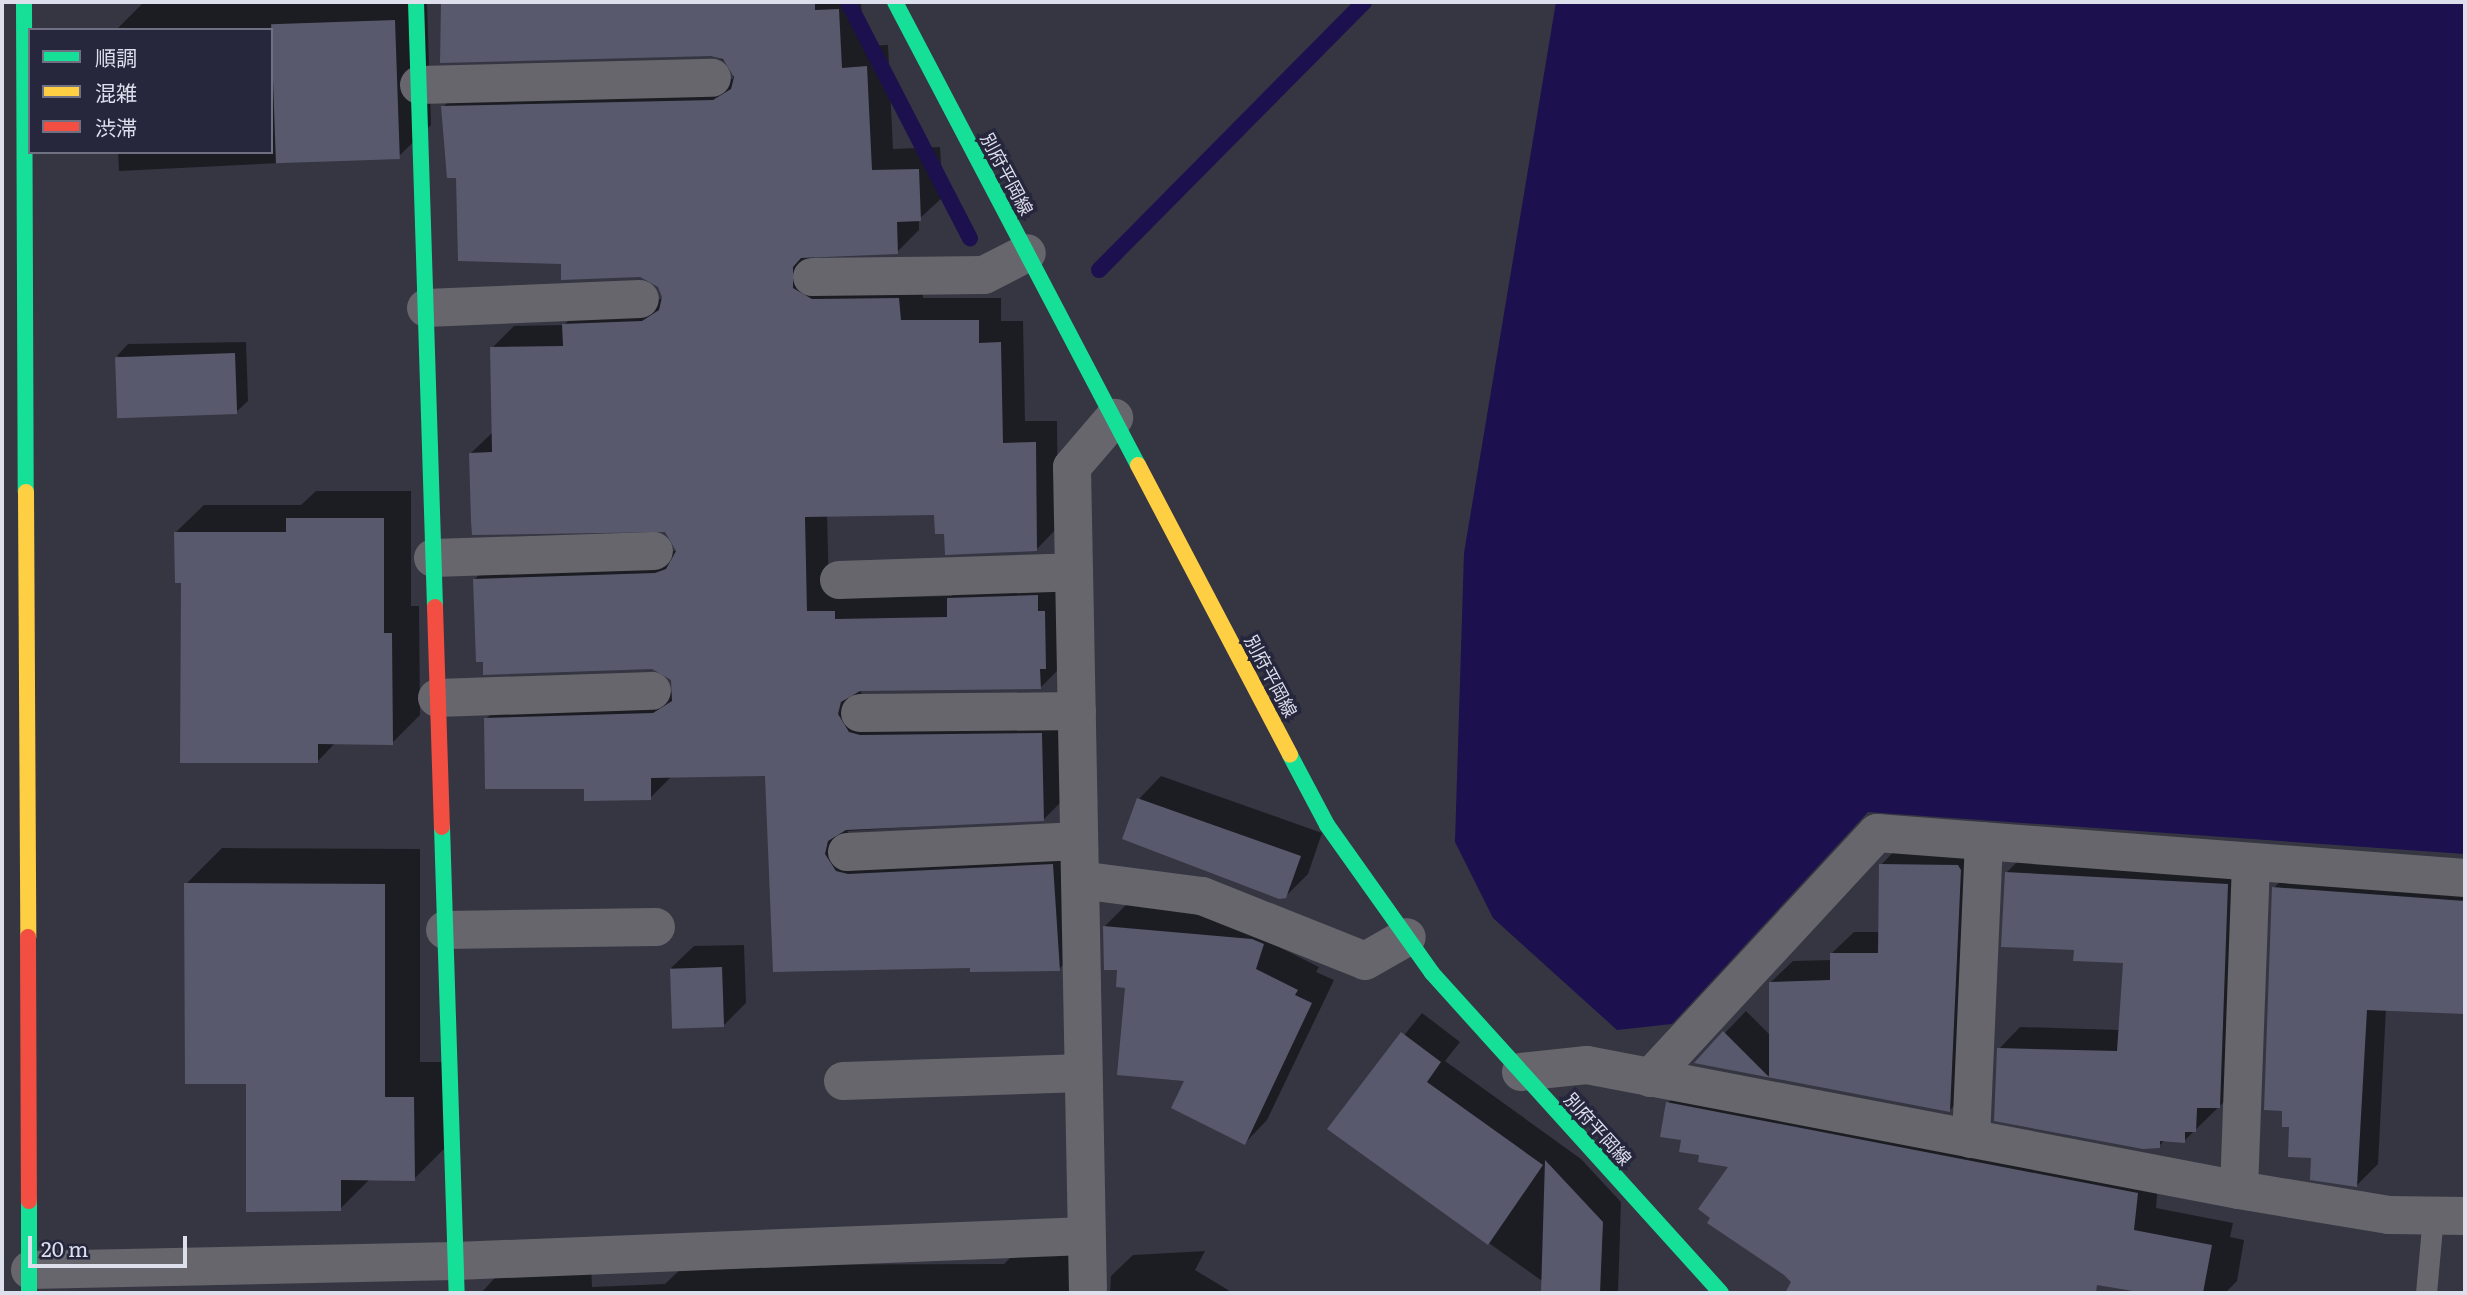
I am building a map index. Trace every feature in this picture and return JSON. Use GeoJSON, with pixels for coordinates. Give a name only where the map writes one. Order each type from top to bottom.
{"type":"FeatureCollection","features":[{"type":"Feature","properties":{"kind":"main road"},"geometry":{"type":"LineString","coordinates":[[24,2],[30,1282]]}},
{"type":"Feature","properties":{"kind":"main road"},"geometry":{"type":"LineString","coordinates":[[416,2],[457,1277]]}},
{"type":"Feature","properties":{"kind":"main road","name":"別府平岡線"},"geometry":{"type":"LineString","coordinates":[[895,2],[1327,825],[1432,973],[1721,1293]]}},
{"type":"Feature","properties":{"kind":"street"},"geometry":{"type":"LineString","coordinates":[[419,85],[712,78]]}},
{"type":"Feature","properties":{"kind":"street"},"geometry":{"type":"LineString","coordinates":[[812,277],[984,275],[1027,253]]}},
{"type":"Feature","properties":{"kind":"street"},"geometry":{"type":"LineString","coordinates":[[426,308],[640,299]]}},
{"type":"Feature","properties":{"kind":"street"},"geometry":{"type":"LineString","coordinates":[[1088,1293],[1072,467],[1114,418]]}},
{"type":"Feature","properties":{"kind":"street"},"geometry":{"type":"LineString","coordinates":[[433,558],[654,551]]}},
{"type":"Feature","properties":{"kind":"street"},"geometry":{"type":"LineString","coordinates":[[839,580],[1074,572]]}},
{"type":"Feature","properties":{"kind":"street"},"geometry":{"type":"LineString","coordinates":[[437,698],[652,691]]}},
{"type":"Feature","properties":{"kind":"street"},"geometry":{"type":"LineString","coordinates":[[860,713],[1077,711]]}},
{"type":"Feature","properties":{"kind":"street"},"geometry":{"type":"LineString","coordinates":[[1650,1078],[1877,833],[2465,878]]}},
{"type":"Feature","properties":{"kind":"street"},"geometry":{"type":"LineString","coordinates":[[847,852],[1079,841]]}},
{"type":"Feature","properties":{"kind":"street"},"geometry":{"type":"LineString","coordinates":[[1971,1139],[1984,841]]}},
{"type":"Feature","properties":{"kind":"street"},"geometry":{"type":"LineString","coordinates":[[2239,1190],[2251,862]]}},
{"type":"Feature","properties":{"kind":"street"},"geometry":{"type":"LineString","coordinates":[[1080,880],[1202,896],[1365,961],[1408,937]]}},
{"type":"Feature","properties":{"kind":"street"},"geometry":{"type":"LineString","coordinates":[[445,930],[656,927]]}},
{"type":"Feature","properties":{"kind":"street"},"geometry":{"type":"LineString","coordinates":[[1521,1072],[1587,1065],[2239,1190],[2389,1215],[2449,1216]]}},
{"type":"Feature","properties":{"kind":"street"},"geometry":{"type":"LineString","coordinates":[[843,1081],[1083,1073]]}},
{"type":"Feature","properties":{"kind":"street"},"geometry":{"type":"LineString","coordinates":[[30,1282],[457,1277],[1086,1236]]}},
{"type":"Feature","properties":{"kind":"lane"},"geometry":{"type":"LineString","coordinates":[[2426,1293],[2449,1216]]}},
{"type":"Feature","properties":{"kind":"shaded area"},"geometry":{"type":"Polygon","coordinates":[[[1556,2],[2465,2],[2465,854],[1868,812],[1672,1024],[1617,1030],[1493,918],[1455,842],[1464,553],[1556,2]]]}},
{"type":"Feature","properties":{"kind":"building"},"geometry":{"type":"Polygon","coordinates":[[[441,2],[815,2],[815,10],[839,9],[842,68],[867,66],[872,170],[919,169],[921,221],[897,222],[898,254],[801,258],[793,267],[793,288],[812,299],[899,298],[901,320],[979,320],[979,343],[1001,342],[1003,443],[1036,442],[1037,551],[945,555],[944,534],[935,534],[934,515],[805,517],[807,611],[835,611],[835,619],[947,617],[947,598],[1038,595],[1038,611],[1045,611],[1046,669],[1040,669],[1041,689],[860,691],[841,702],[838,714],[849,732],[860,735],[1042,733],[1044,821],[846,830],[828,841],[825,854],[836,871],[848,874],[1053,864],[1060,971],[970,972],[970,968],[773,972],[765,776],[651,778],[651,800],[584,801],[584,789],[485,789],[484,718],[653,713],[672,701],[671,680],[652,669],[483,675],[483,662],[476,662],[473,579],[655,573],[666,569],[676,551],[665,532],[472,535],[469,453],[492,452],[490,347],[563,346],[562,324],[642,321],[659,310],[662,297],[658,287],[640,277],[561,280],[561,264],[458,261],[456,178],[447,178],[441,106],[713,100],[731,89],[734,77],[723,59],[711,56],[440,63],[441,2]]]}},
{"type":"Feature","properties":{"kind":"building"},"geometry":{"type":"Polygon","coordinates":[[[395,20],[400,159],[276,163],[271,24],[395,20]]]}},
{"type":"Feature","properties":{"kind":"building"},"geometry":{"type":"Polygon","coordinates":[[[235,353],[237,414],[117,418],[115,357],[235,353]]]}},
{"type":"Feature","properties":{"kind":"building"},"geometry":{"type":"Polygon","coordinates":[[[286,518],[384,518],[384,633],[392,633],[393,745],[318,744],[318,763],[180,763],[181,583],[175,583],[174,532],[286,532],[286,518]]]}},
{"type":"Feature","properties":{"kind":"building"},"geometry":{"type":"Polygon","coordinates":[[[1137,798],[1301,856],[1286,898],[1279,899],[1122,839],[1137,798]]]}},
{"type":"Feature","properties":{"kind":"building"},"geometry":{"type":"Polygon","coordinates":[[[1879,864],[1958,865],[1961,870],[1950,1112],[1694,1063],[1723,1031],[1769,1077],[1769,982],[1830,980],[1830,953],[1878,953],[1879,864]]]}},
{"type":"Feature","properties":{"kind":"building"},"geometry":{"type":"Polygon","coordinates":[[[2005,872],[2228,884],[2220,1108],[2197,1108],[2196,1132],[2185,1132],[2185,1143],[2160,1141],[2160,1148],[2143,1149],[1994,1121],[1997,1048],[2117,1051],[2123,963],[2073,961],[2074,950],[2001,947],[2005,872]]]}},
{"type":"Feature","properties":{"kind":"building"},"geometry":{"type":"Polygon","coordinates":[[[184,883],[385,884],[385,1097],[414,1097],[415,1181],[341,1180],[341,1211],[246,1212],[246,1084],[185,1084],[184,883]]]}},
{"type":"Feature","properties":{"kind":"building"},"geometry":{"type":"Polygon","coordinates":[[[2272,887],[2465,901],[2465,1014],[2367,1010],[2357,1187],[2310,1180],[2311,1158],[2288,1157],[2289,1127],[2282,1127],[2282,1111],[2264,1110],[2272,887]]]}},
{"type":"Feature","properties":{"kind":"building"},"geometry":{"type":"Polygon","coordinates":[[[1103,926],[1252,939],[1264,944],[1256,969],[1298,990],[1295,995],[1312,1003],[1245,1145],[1171,1108],[1184,1081],[1117,1075],[1125,988],[1116,987],[1117,970],[1104,970],[1103,926]]]}},
{"type":"Feature","properties":{"kind":"building"},"geometry":{"type":"Polygon","coordinates":[[[722,967],[724,1027],[672,1029],[670,969],[722,967]]]}},
{"type":"Feature","properties":{"kind":"building"},"geometry":{"type":"Polygon","coordinates":[[[1401,1032],[1441,1062],[1427,1082],[1543,1165],[1488,1245],[1327,1129],[1401,1032]]]}},
{"type":"Feature","properties":{"kind":"building"},"geometry":{"type":"Polygon","coordinates":[[[1666,1102],[2138,1193],[2134,1230],[2212,1245],[2203,1293],[2145,1293],[2097,1285],[2096,1293],[1785,1293],[1791,1282],[1784,1275],[1707,1223],[1710,1218],[1698,1209],[1728,1167],[1698,1162],[1699,1155],[1679,1152],[1681,1140],[1660,1137],[1666,1102]]]}},
{"type":"Feature","properties":{"kind":"building"},"geometry":{"type":"Polygon","coordinates":[[[1545,1160],[1603,1222],[1600,1293],[1541,1293],[1545,1160]]]}},
{"type":"Feature","properties":{"kind":"waterway"},"geometry":{"type":"LineString","coordinates":[[848,2],[970,238]]}},
{"type":"Feature","properties":{"kind":"waterway"},"geometry":{"type":"LineString","coordinates":[[1099,270],[1364,2]]}},
{"type":"Feature","properties":{"kind":"traffic: fast"},"geometry":{"type":"LineString","coordinates":[[24,2],[26,492]]}},
{"type":"Feature","properties":{"kind":"traffic: fast"},"geometry":{"type":"LineString","coordinates":[[416,2],[435,607]]}},
{"type":"Feature","properties":{"kind":"traffic: fast"},"geometry":{"type":"LineString","coordinates":[[895,2],[1138,465]]}},
{"type":"Feature","properties":{"kind":"traffic: fast"},"geometry":{"type":"LineString","coordinates":[[1290,755],[1327,825],[1432,973],[1721,1293]]}},
{"type":"Feature","properties":{"kind":"traffic: fast"},"geometry":{"type":"LineString","coordinates":[[442,827],[457,1293]]}},
{"type":"Feature","properties":{"kind":"traffic: fast"},"geometry":{"type":"LineString","coordinates":[[29,1201],[29,1293]]}},
{"type":"Feature","properties":{"kind":"traffic: slow"},"geometry":{"type":"LineString","coordinates":[[1138,465],[1290,755]]}},
{"type":"Feature","properties":{"kind":"traffic: slow"},"geometry":{"type":"LineString","coordinates":[[26,492],[28,937]]}},
{"type":"Feature","properties":{"kind":"traffic: jam"},"geometry":{"type":"LineString","coordinates":[[435,607],[442,827]]}},
{"type":"Feature","properties":{"kind":"traffic: jam"},"geometry":{"type":"LineString","coordinates":[[28,937],[29,1201]]}}]}
